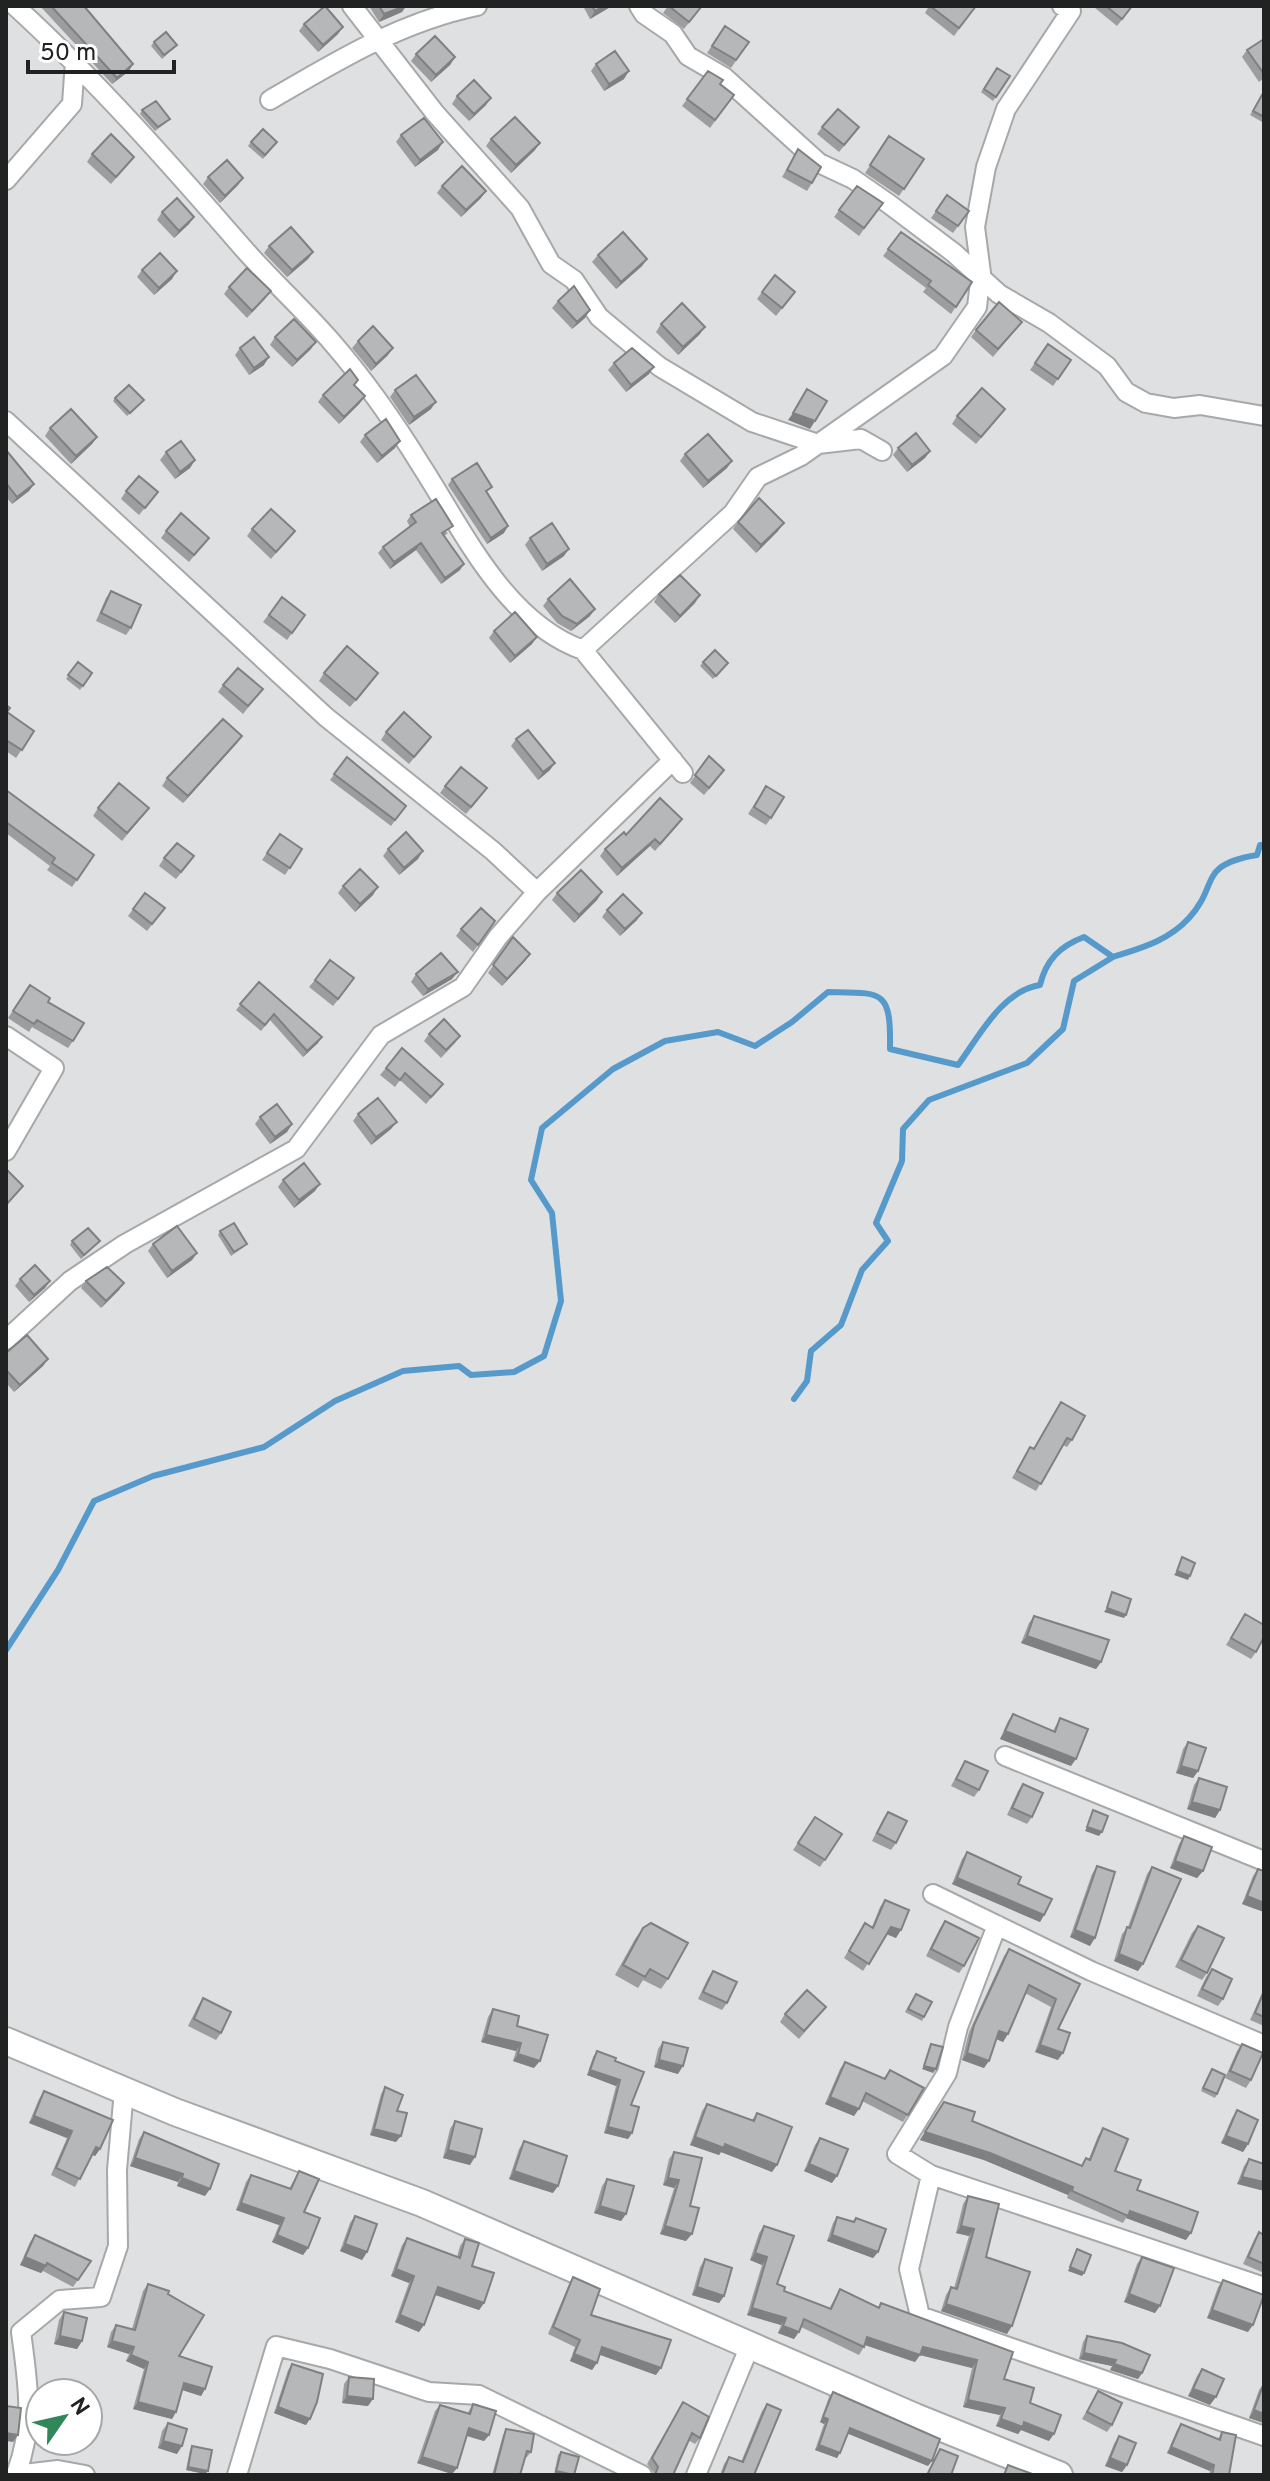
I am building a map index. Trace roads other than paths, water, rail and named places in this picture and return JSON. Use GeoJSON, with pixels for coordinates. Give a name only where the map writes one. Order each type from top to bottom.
{"type":"FeatureCollection","features":[{"type":"Feature","properties":{"kind":"street"},"geometry":{"type":"LineString","coordinates":[[6,1340],[70,1281],[125,1244],[296,1149],[381,1035],[463,987],[498,937],[537,892],[678,766],[583,650],[567,644],[533,621],[492,574],[456,524],[422,466],[332,342],[75,61],[15,6]]}},
{"type":"Feature","properties":{"kind":"street"},"geometry":{"type":"LineString","coordinates":[[352,6],[435,113],[520,208],[551,264],[574,280],[599,317],[660,367],[752,422],[818,444],[861,439],[882,451]]}},
{"type":"Feature","properties":{"kind":"street"},"geometry":{"type":"LineString","coordinates":[[270,100],[375,39],[448,12],[477,6]]}},
{"type":"Feature","properties":{"kind":"street"},"geometry":{"type":"LineString","coordinates":[[639,6],[644,14],[673,34],[688,56],[724,77],[819,163],[853,179],[889,204],[954,253],[980,279],[1107,366],[1126,392],[1146,403],[1174,408],[1200,405],[1264,416]]}},
{"type":"Feature","properties":{"kind":"street"},"geometry":{"type":"LineString","coordinates":[[583,650],[733,513],[758,477],[818,444],[943,356],[977,307],[980,279],[975,227],[986,167],[1006,109],[1071,11],[1062,6]]}},
{"type":"Feature","properties":{"kind":"street"},"geometry":{"type":"LineString","coordinates":[[72,104],[75,61]]}},
{"type":"Feature","properties":{"kind":"street"},"geometry":{"type":"LineString","coordinates":[[6,180],[72,104],[106,95]]}},
{"type":"Feature","properties":{"kind":"street"},"geometry":{"type":"LineString","coordinates":[[6,421],[326,717],[493,851],[537,892]]}},
{"type":"Feature","properties":{"kind":"street"},"geometry":{"type":"LineString","coordinates":[[6,1036],[54,1068],[6,1151]]}},
{"type":"Feature","properties":{"kind":"street"},"geometry":{"type":"LineString","coordinates":[[1005,1756],[1264,1861]]}},
{"type":"Feature","properties":{"kind":"street"},"geometry":{"type":"LineString","coordinates":[[933,1894],[1091,1971],[1264,2045]]}},
{"type":"Feature","properties":{"kind":"street"},"geometry":{"type":"LineString","coordinates":[[997,1925],[958,2027],[947,2073],[897,2154],[931,2175],[1264,2287]]}},
{"type":"Feature","properties":{"kind":"street"},"geometry":{"type":"LineString","coordinates":[[6,2041],[124,2090],[396,2193],[751,2343],[915,2417],[1059,2475]]}},
{"type":"Feature","properties":{"kind":"street"},"geometry":{"type":"LineString","coordinates":[[85,2475],[58,2470],[16,2474],[28,2441],[29,2385],[21,2332],[60,2300],[101,2297],[118,2246],[117,2170],[124,2090]]}},
{"type":"Feature","properties":{"kind":"street"},"geometry":{"type":"LineString","coordinates":[[931,2175],[909,2269],[920,2316],[1264,2436]]}},
{"type":"Feature","properties":{"kind":"street"},"geometry":{"type":"LineString","coordinates":[[696,2475],[751,2343]]}},
{"type":"Feature","properties":{"kind":"street"},"geometry":{"type":"LineString","coordinates":[[237,2475],[276,2346],[330,2359],[429,2392],[479,2395],[642,2475]]}},
{"type":"Feature","properties":{"kind":"waterway"},"geometry":{"type":"LineString","coordinates":[[6,1650],[58,1570],[94,1501],[153,1476],[264,1447],[335,1401],[403,1371],[459,1366],[471,1375],[514,1372],[544,1356],[561,1301],[552,1213],[531,1180],[542,1128],[613,1069],[665,1041],[718,1032],[755,1046],[792,1022],[828,992],[861,993],[880,998],[888,1015],[890,1049],[958,1065],[1003,1005],[1026,989],[1040,985],[1050,961],[1061,950],[1084,937],[1113,957],[1163,938],[1189,918],[1217,870],[1238,859],[1257,855],[1260,845],[1264,845]]}},
{"type":"Feature","properties":{"kind":"waterway"},"geometry":{"type":"LineString","coordinates":[[794,1399],[807,1381],[811,1351],[841,1325],[862,1270],[888,1241],[876,1223],[902,1161],[903,1129],[929,1100],[1027,1063],[1063,1029],[1074,981],[1113,957]]}}]}
